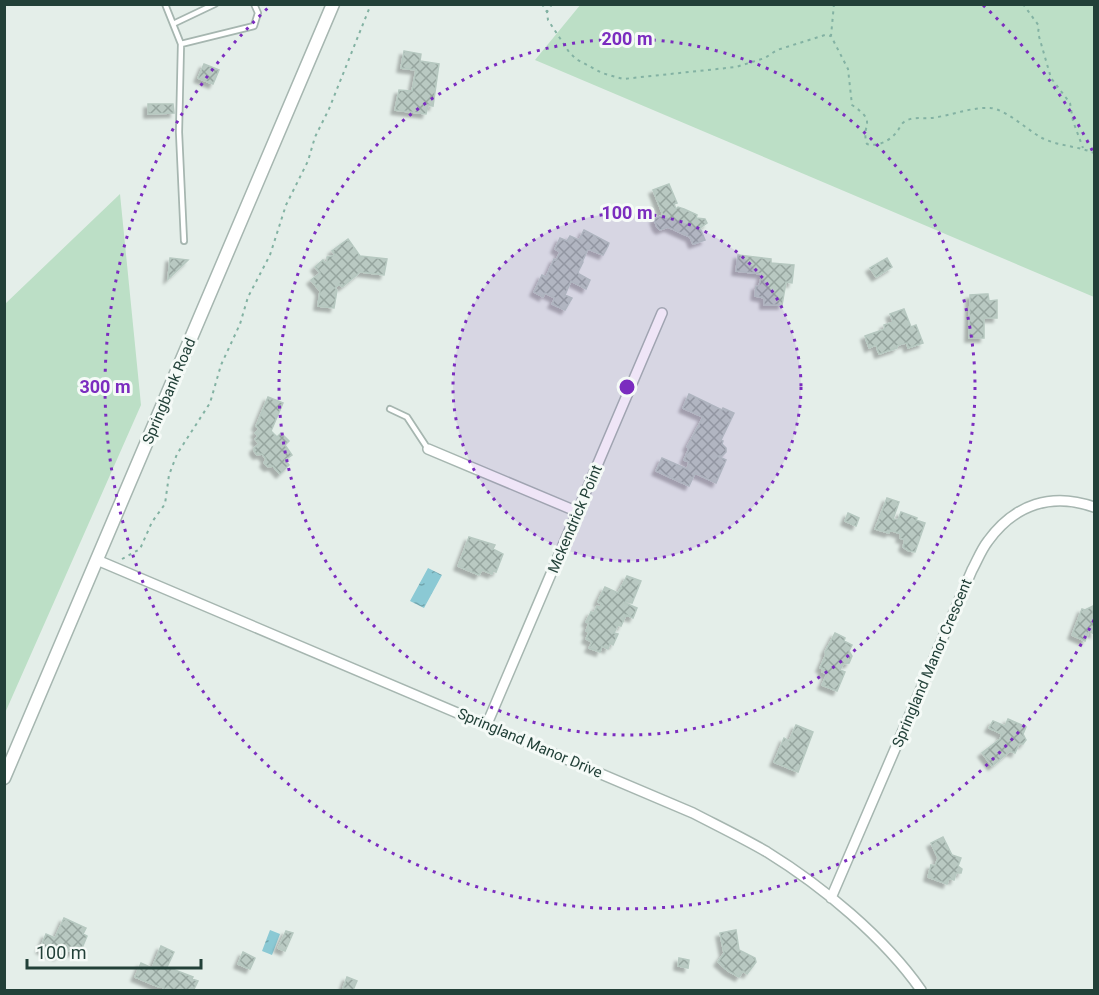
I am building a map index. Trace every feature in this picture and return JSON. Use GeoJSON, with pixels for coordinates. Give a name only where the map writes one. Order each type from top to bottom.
{"type":"FeatureCollection","features":[{"type":"Feature","properties":{"kind":"street","name":"Springbank Road"},"geometry":{"type":"LineString","coordinates":[[4,778],[333,4]]}},
{"type":"Feature","properties":{"kind":"street","name":"Mckendrick Point"},"geometry":{"type":"LineString","coordinates":[[487,724],[662,313]]}},
{"type":"Feature","properties":{"kind":"street"},"geometry":{"type":"LineString","coordinates":[[428,449],[578,512]]}},
{"type":"Feature","properties":{"kind":"street","name":"Springland Manor Crescent"},"geometry":{"type":"LineString","coordinates":[[831,898],[972,570],[987,542],[1016,513],[1037,504],[1058,500],[1074,501],[1095,507]]}},
{"type":"Feature","properties":{"kind":"street","name":"Springland Manor Drive"},"geometry":{"type":"LineString","coordinates":[[96,560],[693,813],[767,852],[831,898],[875,937],[921,990]]}},
{"type":"Feature","properties":{"kind":"lane"},"geometry":{"type":"LineString","coordinates":[[165,4],[181,44],[179,132],[184,241]]}},
{"type":"Feature","properties":{"kind":"lane"},"geometry":{"type":"LineString","coordinates":[[173,24],[215,4]]}},
{"type":"Feature","properties":{"kind":"lane"},"geometry":{"type":"LineString","coordinates":[[181,44],[254,26],[258,13],[254,4]]}},
{"type":"Feature","properties":{"kind":"lane"},"geometry":{"type":"LineString","coordinates":[[390,408],[407,417],[428,449]]}},
{"type":"Feature","properties":{"kind":"path"},"geometry":{"type":"LineString","coordinates":[[109,566],[140,549],[165,504],[170,475],[177,454],[210,403],[221,365],[240,324],[248,297],[270,255],[286,205],[305,168],[315,137],[329,109],[371,4]]}},
{"type":"Feature","properties":{"kind":"path"},"geometry":{"type":"LineString","coordinates":[[542,4],[552,28],[576,59],[602,74],[623,79],[736,68],[765,58],[777,50],[825,35],[831,36]]}},
{"type":"Feature","properties":{"kind":"path"},"geometry":{"type":"LineString","coordinates":[[547,12],[552,4]]}},
{"type":"Feature","properties":{"kind":"path"},"geometry":{"type":"LineString","coordinates":[[834,4],[831,36],[848,69],[852,105],[865,114],[868,120],[867,144],[874,146],[884,142],[896,133],[903,123],[915,118],[931,118],[959,111],[992,108],[1010,116],[1043,139],[1095,153]]}},
{"type":"Feature","properties":{"kind":"path"},"geometry":{"type":"LineString","coordinates":[[1023,4],[1039,26],[1038,33],[1051,78],[1070,103],[1072,121],[1083,148]]}},
{"type":"Feature","properties":{"kind":"green space"},"geometry":{"type":"Polygon","coordinates":[[[581,4],[1094,5],[1094,297],[535,60],[581,4]]]}},
{"type":"Feature","properties":{"kind":"green space"},"geometry":{"type":"Polygon","coordinates":[[[120,194],[141,405],[5,713],[5,304],[120,194]]]}},
{"type":"Feature","properties":{"kind":"water"},"geometry":{"type":"Polygon","coordinates":[[[428,568],[442,575],[424,608],[410,601],[428,568]]]}},
{"type":"Feature","properties":{"kind":"water"},"geometry":{"type":"Polygon","coordinates":[[[270,930],[280,934],[272,955],[262,951],[270,930]]]}},
{"type":"Feature","properties":{"kind":"building"},"geometry":{"type":"Polygon","coordinates":[[[404,51],[421,54],[420,61],[439,64],[433,106],[428,105],[426,114],[395,110],[399,90],[412,91],[416,70],[401,68],[404,51]]]}},
{"type":"Feature","properties":{"kind":"building"},"geometry":{"type":"Polygon","coordinates":[[[204,64],[219,70],[213,84],[198,78],[204,64]]]}},
{"type":"Feature","properties":{"kind":"building"},"geometry":{"type":"Polygon","coordinates":[[[148,104],[173,104],[174,113],[148,114],[148,104]]]}},
{"type":"Feature","properties":{"kind":"building"},"geometry":{"type":"Polygon","coordinates":[[[669,184],[677,203],[674,204],[676,209],[678,207],[684,209],[697,215],[696,218],[705,219],[707,223],[700,228],[705,240],[693,244],[690,237],[668,227],[660,230],[657,227],[654,219],[663,215],[653,190],[669,184]]]}},
{"type":"Feature","properties":{"kind":"building"},"geometry":{"type":"Polygon","coordinates":[[[584,230],[609,243],[603,255],[588,249],[583,260],[581,259],[583,262],[578,272],[590,280],[586,289],[571,281],[565,295],[572,298],[565,310],[552,304],[555,298],[545,293],[543,297],[534,292],[542,275],[546,277],[554,259],[556,260],[560,252],[555,249],[560,238],[567,241],[570,236],[579,240],[584,230]]]}},
{"type":"Feature","properties":{"kind":"building"},"geometry":{"type":"Polygon","coordinates":[[[348,239],[360,256],[387,259],[384,275],[361,272],[359,269],[359,273],[342,287],[339,284],[335,288],[337,290],[334,308],[318,306],[320,291],[311,280],[320,273],[315,267],[323,260],[327,262],[327,257],[335,255],[332,251],[348,239]]]}},
{"type":"Feature","properties":{"kind":"building"},"geometry":{"type":"Polygon","coordinates":[[[738,255],[771,259],[771,263],[794,265],[792,283],[786,282],[782,305],[764,305],[764,298],[755,296],[756,286],[759,286],[762,274],[736,271],[738,255]]]}},
{"type":"Feature","properties":{"kind":"building"},"geometry":{"type":"Polygon","coordinates":[[[170,258],[188,260],[168,279],[170,258]]]}},
{"type":"Feature","properties":{"kind":"building"},"geometry":{"type":"Polygon","coordinates":[[[887,258],[892,267],[876,277],[870,268],[887,258]]]}},
{"type":"Feature","properties":{"kind":"building"},"geometry":{"type":"Polygon","coordinates":[[[988,294],[989,301],[997,300],[997,318],[984,318],[984,338],[969,338],[970,295],[988,294]]]}},
{"type":"Feature","properties":{"kind":"building"},"geometry":{"type":"Polygon","coordinates":[[[904,309],[911,327],[916,325],[923,343],[908,348],[907,343],[901,344],[897,348],[879,354],[876,345],[869,348],[865,336],[885,329],[884,325],[893,322],[890,314],[904,309]]]}},
{"type":"Feature","properties":{"kind":"building"},"geometry":{"type":"Polygon","coordinates":[[[689,394],[722,410],[723,408],[734,413],[721,440],[726,452],[722,456],[717,456],[726,460],[716,483],[695,473],[689,486],[656,471],[662,458],[687,469],[689,462],[684,460],[689,448],[687,447],[703,417],[683,408],[689,394]]]}},
{"type":"Feature","properties":{"kind":"building"},"geometry":{"type":"Polygon","coordinates":[[[268,397],[283,403],[271,431],[277,437],[281,433],[289,441],[285,445],[292,455],[285,460],[289,465],[280,474],[273,466],[268,467],[264,463],[266,459],[262,454],[257,455],[254,451],[259,444],[255,439],[258,436],[255,433],[259,429],[256,426],[268,397]]]}},
{"type":"Feature","properties":{"kind":"building"},"geometry":{"type":"Polygon","coordinates":[[[887,498],[899,502],[893,519],[898,520],[901,512],[925,523],[915,552],[903,547],[905,540],[900,538],[901,534],[890,530],[889,533],[875,529],[887,498]]]}},
{"type":"Feature","properties":{"kind":"building"},"geometry":{"type":"Polygon","coordinates":[[[848,513],[859,518],[856,526],[845,521],[848,513]]]}},
{"type":"Feature","properties":{"kind":"building"},"geometry":{"type":"Polygon","coordinates":[[[469,537],[495,545],[493,549],[503,554],[496,572],[493,571],[492,574],[482,570],[479,575],[458,566],[469,537]]]}},
{"type":"Feature","properties":{"kind":"building"},"geometry":{"type":"Polygon","coordinates":[[[627,576],[641,581],[632,603],[626,601],[625,603],[637,608],[633,618],[626,615],[621,626],[618,625],[614,633],[618,634],[613,645],[610,643],[608,649],[602,646],[600,652],[589,648],[592,642],[586,639],[589,623],[586,622],[591,612],[594,613],[597,606],[600,607],[602,604],[598,602],[605,587],[618,593],[627,576]]]}},
{"type":"Feature","properties":{"kind":"building"},"geometry":{"type":"Polygon","coordinates":[[[1093,606],[1094,634],[1089,631],[1085,641],[1072,635],[1082,609],[1093,606]]]}},
{"type":"Feature","properties":{"kind":"building"},"geometry":{"type":"Polygon","coordinates":[[[835,633],[852,645],[849,651],[852,656],[849,663],[843,664],[840,670],[845,672],[837,691],[822,685],[827,674],[822,672],[824,669],[820,668],[835,633]]]}},
{"type":"Feature","properties":{"kind":"building"},"geometry":{"type":"Polygon","coordinates":[[[1008,719],[1026,727],[1023,734],[1026,740],[1023,744],[1019,744],[1015,753],[1010,751],[992,766],[982,753],[1000,739],[1002,734],[989,728],[993,721],[1005,726],[1008,719]]]}},
{"type":"Feature","properties":{"kind":"building"},"geometry":{"type":"Polygon","coordinates":[[[796,725],[813,732],[798,772],[774,762],[784,738],[789,741],[796,725]]]}},
{"type":"Feature","properties":{"kind":"building"},"geometry":{"type":"Polygon","coordinates":[[[943,837],[952,855],[961,858],[958,866],[962,869],[961,873],[956,873],[954,880],[949,878],[947,884],[928,877],[931,865],[935,866],[938,858],[931,843],[943,837]]]}},
{"type":"Feature","properties":{"kind":"building"},"geometry":{"type":"Polygon","coordinates":[[[64,918],[86,928],[83,934],[87,936],[79,955],[68,950],[66,955],[60,952],[58,956],[40,949],[46,934],[55,938],[64,918]]]}},
{"type":"Feature","properties":{"kind":"building"},"geometry":{"type":"Polygon","coordinates":[[[736,930],[739,950],[755,958],[756,962],[747,974],[743,971],[739,977],[718,962],[724,953],[720,933],[736,930]]]}},
{"type":"Feature","properties":{"kind":"building"},"geometry":{"type":"Polygon","coordinates":[[[286,931],[293,933],[285,951],[278,948],[286,931]]]}},
{"type":"Feature","properties":{"kind":"building"},"geometry":{"type":"Polygon","coordinates":[[[161,946],[174,952],[167,967],[198,981],[194,989],[163,990],[164,987],[135,977],[141,963],[152,968],[161,946]]]}},
{"type":"Feature","properties":{"kind":"building"},"geometry":{"type":"Polygon","coordinates":[[[243,952],[255,958],[250,969],[238,964],[243,952]]]}},
{"type":"Feature","properties":{"kind":"building"},"geometry":{"type":"Polygon","coordinates":[[[679,958],[689,960],[688,968],[678,966],[679,958]]]}},
{"type":"Feature","properties":{"kind":"building"},"geometry":{"type":"Polygon","coordinates":[[[347,977],[357,981],[353,990],[343,988],[347,977]]]}}]}
